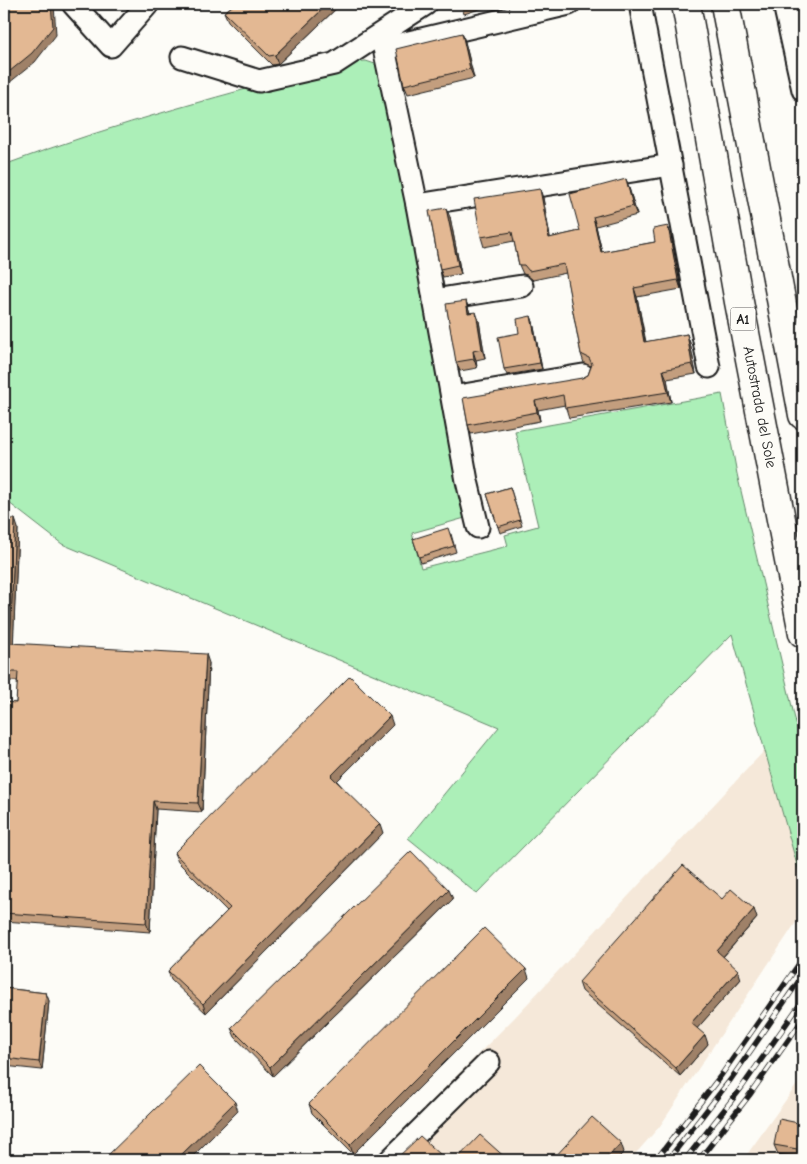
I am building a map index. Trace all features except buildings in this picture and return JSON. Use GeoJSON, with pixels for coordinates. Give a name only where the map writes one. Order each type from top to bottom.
{"type":"FeatureCollection","features":[{"type":"Feature","properties":{"kind":"highway","name":"Autostrada del Sole"},"geometry":{"type":"LineString","coordinates":[[686,4],[803,633]]}},
{"type":"Feature","properties":{"kind":"highway"},"geometry":{"type":"LineString","coordinates":[[726,4],[803,415]]}},
{"type":"Feature","properties":{"kind":"street"},"geometry":{"type":"LineString","coordinates":[[73,4],[111,46],[148,4]]}},
{"type":"Feature","properties":{"kind":"street"},"geometry":{"type":"LineString","coordinates":[[182,57],[259,82],[334,64],[426,4]]}},
{"type":"Feature","properties":{"kind":"street"},"geometry":{"type":"LineString","coordinates":[[478,527],[417,205],[384,48],[569,4]]}},
{"type":"Feature","properties":{"kind":"street"},"geometry":{"type":"LineString","coordinates":[[640,4],[709,367]]}},
{"type":"Feature","properties":{"kind":"street"},"geometry":{"type":"LineString","coordinates":[[784,4],[803,90]]}},
{"type":"Feature","properties":{"kind":"street"},"geometry":{"type":"LineString","coordinates":[[417,205],[671,165]]}},
{"type":"Feature","properties":{"kind":"street"},"geometry":{"type":"LineString","coordinates":[[434,300],[522,286]]}},
{"type":"Feature","properties":{"kind":"street"},"geometry":{"type":"LineString","coordinates":[[452,397],[583,375]]}},
{"type":"Feature","properties":{"kind":"street"},"geometry":{"type":"LineString","coordinates":[[390,1160],[489,1062]]}},
{"type":"Feature","properties":{"kind":"shaded area"},"geometry":{"type":"Polygon","coordinates":[[[765,750],[803,886],[803,912],[660,1126],[630,1160],[373,1160],[516,1016],[765,750]]]}},
{"type":"Feature","properties":{"kind":"shaded area"},"geometry":{"type":"Polygon","coordinates":[[[803,1076],[803,1160],[743,1160],[803,1076]]]}},
{"type":"Feature","properties":{"kind":"green space"},"geometry":{"type":"Polygon","coordinates":[[[366,61],[378,65],[386,76],[465,518],[412,533],[421,568],[508,546],[505,535],[538,526],[515,431],[722,394],[737,474],[803,753],[803,886],[732,634],[477,894],[408,838],[499,727],[62,544],[4,499],[4,165],[174,109],[346,62],[366,61]]]}},
{"type":"Feature","properties":{"kind":"railway"},"geometry":{"type":"LineString","coordinates":[[656,1160],[722,1074],[803,958]]}},
{"type":"Feature","properties":{"kind":"railway"},"geometry":{"type":"LineString","coordinates":[[668,1160],[731,1079],[803,975]]}},
{"type":"Feature","properties":{"kind":"railway"},"geometry":{"type":"LineString","coordinates":[[685,1160],[742,1087],[803,1000]]}},
{"type":"Feature","properties":{"kind":"railway"},"geometry":{"type":"LineString","coordinates":[[699,1160],[751,1093],[803,1019]]}}]}
